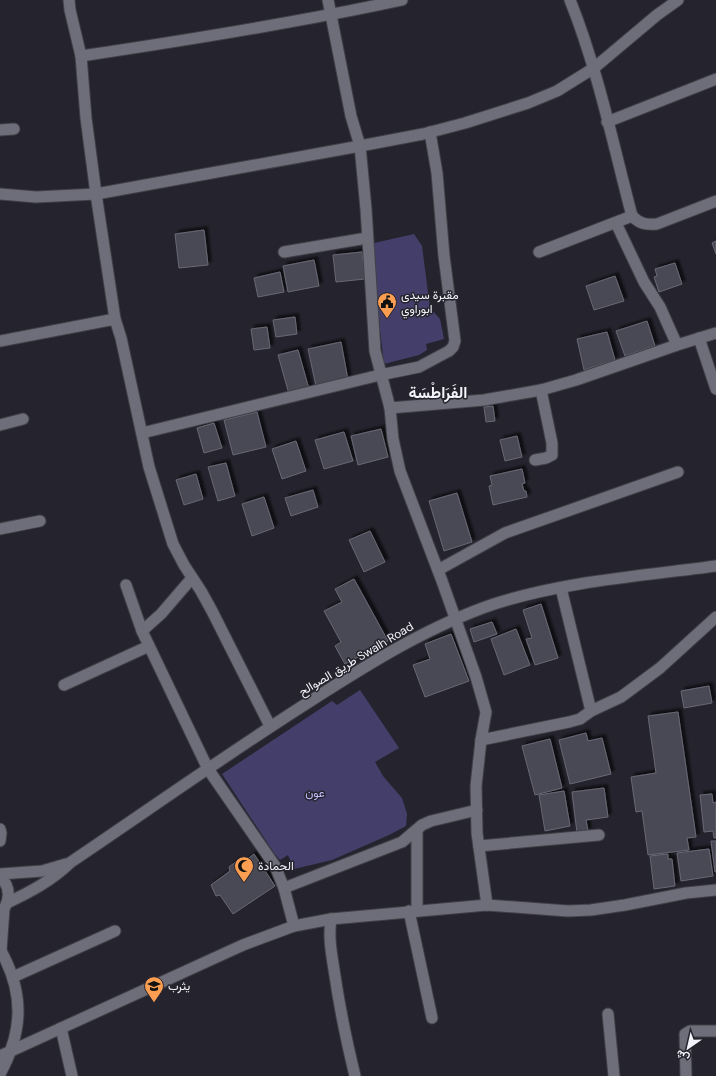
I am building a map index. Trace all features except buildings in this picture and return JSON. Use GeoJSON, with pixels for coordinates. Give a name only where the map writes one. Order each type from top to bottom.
{"type":"FeatureCollection","features":[{"type":"Feature","properties":{"kind":"street"},"geometry":{"type":"LineString","coordinates":[[69,0],[81,56],[86,118],[115,319],[121,338],[149,467],[169,530],[184,564],[212,611],[270,726]]}},
{"type":"Feature","properties":{"kind":"street"},"geometry":{"type":"LineString","coordinates":[[328,0],[351,116],[360,146],[375,351],[380,375],[390,408],[393,440],[400,471],[438,570],[476,677],[486,712],[481,740],[476,786],[479,846],[487,905]]}},
{"type":"Feature","properties":{"kind":"street"},"geometry":{"type":"LineString","coordinates":[[81,56],[179,42],[331,16],[402,0]]}},
{"type":"Feature","properties":{"kind":"street"},"geometry":{"type":"LineString","coordinates":[[570,0],[580,24],[594,68],[632,216],[638,222],[647,225],[657,224],[716,201]]}},
{"type":"Feature","properties":{"kind":"street"},"geometry":{"type":"LineString","coordinates":[[0,194],[36,197],[96,194],[360,146],[430,132],[465,123],[528,103],[557,91],[594,68],[678,0]]}},
{"type":"Feature","properties":{"kind":"street"},"geometry":{"type":"LineString","coordinates":[[607,122],[716,78]]}},
{"type":"Feature","properties":{"kind":"street"},"geometry":{"type":"LineString","coordinates":[[0,130],[14,130]]}},
{"type":"Feature","properties":{"kind":"street"},"geometry":{"type":"LineString","coordinates":[[142,433],[380,375],[419,367],[453,347],[455,341],[444,256],[437,173],[430,132]]}},
{"type":"Feature","properties":{"kind":"street"},"geometry":{"type":"LineString","coordinates":[[539,252],[632,216]]}},
{"type":"Feature","properties":{"kind":"street"},"geometry":{"type":"LineString","coordinates":[[616,223],[644,282],[660,307],[677,345]]}},
{"type":"Feature","properties":{"kind":"street"},"geometry":{"type":"LineString","coordinates":[[284,252],[367,238]]}},
{"type":"Feature","properties":{"kind":"street"},"geometry":{"type":"LineString","coordinates":[[0,341],[115,319]]}},
{"type":"Feature","properties":{"kind":"street"},"geometry":{"type":"LineString","coordinates":[[390,408],[484,400],[541,390],[576,380],[716,333]]}},
{"type":"Feature","properties":{"kind":"street"},"geometry":{"type":"LineString","coordinates":[[699,338],[716,389]]}},
{"type":"Feature","properties":{"kind":"street"},"geometry":{"type":"LineString","coordinates":[[535,460],[552,455],[552,443],[541,390]]}},
{"type":"Feature","properties":{"kind":"street"},"geometry":{"type":"LineString","coordinates":[[0,424],[23,419]]}},
{"type":"Feature","properties":{"kind":"street"},"geometry":{"type":"LineString","coordinates":[[438,570],[506,533],[678,472]]}},
{"type":"Feature","properties":{"kind":"street"},"geometry":{"type":"LineString","coordinates":[[0,529],[40,521]]}},
{"type":"Feature","properties":{"kind":"street","name":"طريق الصوالح Swalh Road"},"geometry":{"type":"LineString","coordinates":[[71,862],[270,726],[369,664],[455,618],[527,594],[587,583],[716,566]]}},
{"type":"Feature","properties":{"kind":"street"},"geometry":{"type":"LineString","coordinates":[[142,630],[162,614],[192,578]]}},
{"type":"Feature","properties":{"kind":"street"},"geometry":{"type":"LineString","coordinates":[[126,585],[149,646],[208,769],[275,866],[284,888],[294,926]]}},
{"type":"Feature","properties":{"kind":"street"},"geometry":{"type":"LineString","coordinates":[[561,588],[591,711]]}},
{"type":"Feature","properties":{"kind":"street"},"geometry":{"type":"LineString","coordinates":[[481,740],[580,719],[591,711],[621,697],[660,668],[716,617]]}},
{"type":"Feature","properties":{"kind":"street"},"geometry":{"type":"LineString","coordinates":[[64,685],[149,646]]}},
{"type":"Feature","properties":{"kind":"street"},"geometry":{"type":"LineString","coordinates":[[284,888],[402,842],[422,825],[431,821],[477,810]]}},
{"type":"Feature","properties":{"kind":"street"},"geometry":{"type":"LineString","coordinates":[[0,829],[0,841]]}},
{"type":"Feature","properties":{"kind":"street"},"geometry":{"type":"LineString","coordinates":[[417,830],[413,911],[432,1018]]}},
{"type":"Feature","properties":{"kind":"street"},"geometry":{"type":"LineString","coordinates":[[479,846],[599,835]]}},
{"type":"Feature","properties":{"kind":"street"},"geometry":{"type":"LineString","coordinates":[[0,1074],[11,1051],[19,1010],[13,977],[0,949],[4,909],[9,895],[7,887],[0,876],[42,871],[71,862]]}},
{"type":"Feature","properties":{"kind":"street"},"geometry":{"type":"LineString","coordinates":[[4,909],[57,876],[71,862]]}},
{"type":"Feature","properties":{"kind":"street"},"geometry":{"type":"LineString","coordinates":[[0,1056],[243,945],[294,926],[331,918],[487,905],[568,911],[591,910],[686,893],[716,890]]}},
{"type":"Feature","properties":{"kind":"street"},"geometry":{"type":"LineString","coordinates":[[331,918],[329,934],[336,989],[347,1045],[355,1076]]}},
{"type":"Feature","properties":{"kind":"street"},"geometry":{"type":"LineString","coordinates":[[13,977],[115,931]]}},
{"type":"Feature","properties":{"kind":"street"},"geometry":{"type":"LineString","coordinates":[[608,1014],[614,1076]]}},
{"type":"Feature","properties":{"kind":"street"},"geometry":{"type":"LineString","coordinates":[[61,1028],[72,1076]]}},
{"type":"Feature","properties":{"kind":"street"},"geometry":{"type":"LineString","coordinates":[[686,1076],[685,1034],[690,1031],[716,1031]]}},
{"type":"Feature","properties":{"kind":"green space"},"geometry":{"type":"Polygon","coordinates":[[[414,234],[422,246],[430,308],[440,319],[444,339],[426,344],[427,350],[419,355],[384,364],[370,244],[414,234]]]}},
{"type":"Feature","properties":{"kind":"green space","name":"عون"},"geometry":{"type":"Polygon","coordinates":[[[360,690],[399,748],[375,762],[383,776],[402,798],[407,814],[406,826],[332,860],[294,869],[288,855],[280,860],[274,853],[222,774],[332,701],[337,705],[360,690]]]}},
{"type":"Feature","properties":{"kind":"place","name":"مقبرة سيدى ابوراوي"},"geometry":{"type":"Point","coordinates":[387,319]}},
{"type":"Feature","properties":{"kind":"place","name":"الحمادة"},"geometry":{"type":"Point","coordinates":[244,883]}},
{"type":"Feature","properties":{"kind":"place","name":"يثرب"},"geometry":{"type":"Point","coordinates":[154,1003]}},
{"type":"Feature","properties":{"kind":"district","name":"الفَرَاطْسَة"},"geometry":{"type":"Point","coordinates":[438,392]}}]}
